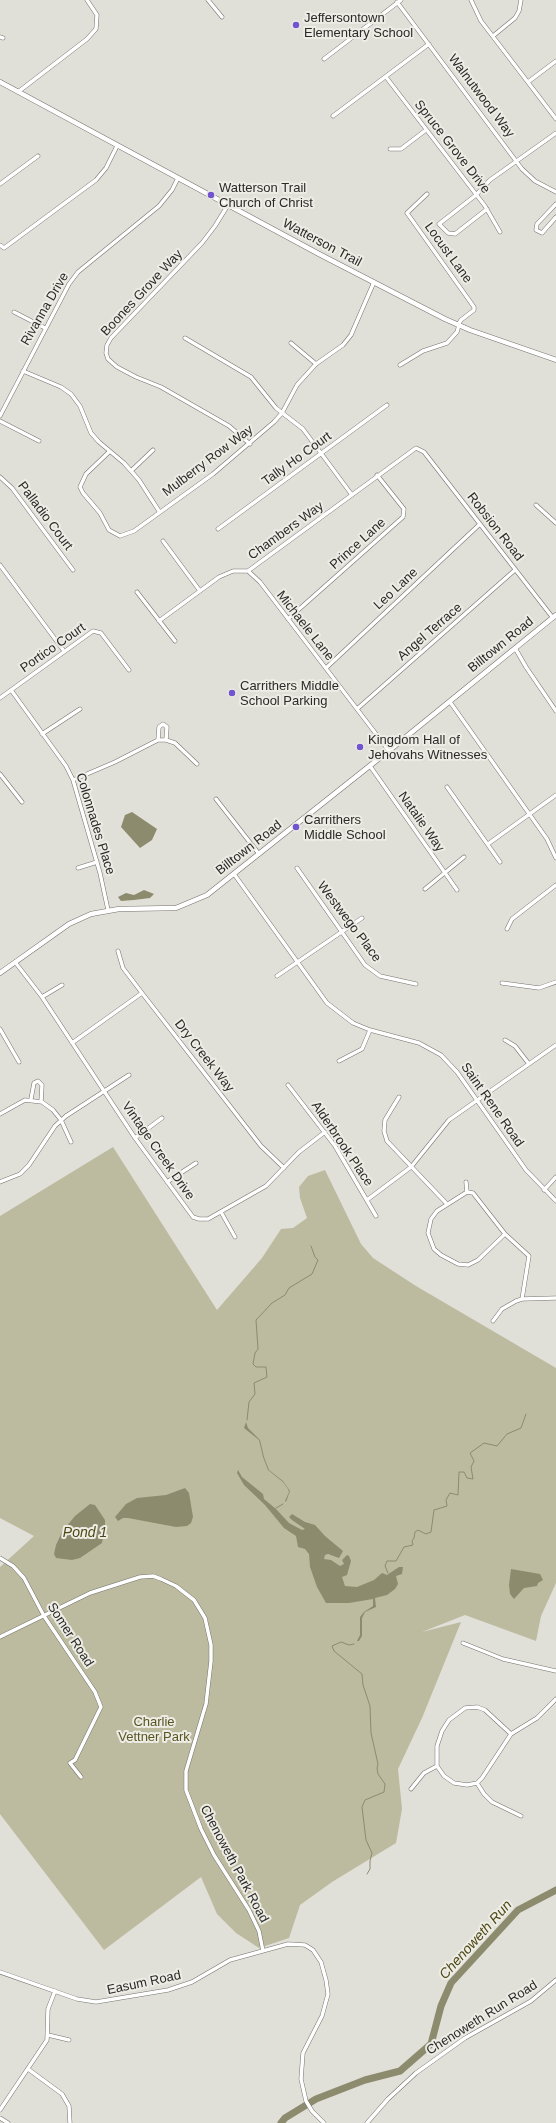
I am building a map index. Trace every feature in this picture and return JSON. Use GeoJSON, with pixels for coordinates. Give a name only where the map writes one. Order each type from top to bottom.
{"type":"FeatureCollection","features":[{"type":"Feature","properties":{"kind":"main road","name":"Watterson Trail"},"geometry":{"type":"LineString","coordinates":[[0,82],[228,205],[459,325],[556,360]]}},
{"type":"Feature","properties":{"kind":"main road","name":"Billtown Road"},"geometry":{"type":"LineString","coordinates":[[0,973],[70,924],[91,914],[108,910],[164,909],[180,907],[207,895],[450,702],[554,616]]}},
{"type":"Feature","properties":{"kind":"street"},"geometry":{"type":"LineString","coordinates":[[18,92],[87,38],[96,29],[97,15],[88,0]]}},
{"type":"Feature","properties":{"kind":"street"},"geometry":{"type":"LineString","coordinates":[[208,0],[222,17]]}},
{"type":"Feature","properties":{"kind":"street"},"geometry":{"type":"LineString","coordinates":[[471,0],[478,16],[556,119]]}},
{"type":"Feature","properties":{"kind":"street"},"geometry":{"type":"LineString","coordinates":[[493,36],[517,15],[521,0]]}},
{"type":"Feature","properties":{"kind":"street"},"geometry":{"type":"LineString","coordinates":[[324,59],[399,1]]}},
{"type":"Feature","properties":{"kind":"street","name":"Walnutwood Way"},"geometry":{"type":"LineString","coordinates":[[399,1],[429,44],[517,162],[531,178],[556,192]]}},
{"type":"Feature","properties":{"kind":"street"},"geometry":{"type":"LineString","coordinates":[[333,116],[429,44]]}},
{"type":"Feature","properties":{"kind":"street"},"geometry":{"type":"LineString","coordinates":[[528,82],[546,66],[556,61]]}},
{"type":"Feature","properties":{"kind":"street","name":"Spruce Grove Drive"},"geometry":{"type":"LineString","coordinates":[[386,77],[487,209],[500,232]]}},
{"type":"Feature","properties":{"kind":"street"},"geometry":{"type":"LineString","coordinates":[[390,149],[401,149],[426,130]]}},
{"type":"Feature","properties":{"kind":"street"},"geometry":{"type":"LineString","coordinates":[[487,209],[455,234],[448,233],[439,224],[476,195],[490,180],[556,133]]}},
{"type":"Feature","properties":{"kind":"street"},"geometry":{"type":"LineString","coordinates":[[0,245],[4,248],[96,180],[106,168],[117,146]]}},
{"type":"Feature","properties":{"kind":"street"},"geometry":{"type":"LineString","coordinates":[[0,184],[38,156]]}},
{"type":"Feature","properties":{"kind":"street","name":"Rivanna Drive"},"geometry":{"type":"LineString","coordinates":[[0,416],[45,328],[74,276],[159,206],[178,178]]}},
{"type":"Feature","properties":{"kind":"street","name":"Locust Lane"},"geometry":{"type":"LineString","coordinates":[[427,194],[407,213],[474,307],[474,310],[461,320],[459,325]]}},
{"type":"Feature","properties":{"kind":"street"},"geometry":{"type":"LineString","coordinates":[[556,204],[537,224],[536,230],[542,233],[556,217]]}},
{"type":"Feature","properties":{"kind":"street","name":"Boones Grove Way"},"geometry":{"type":"LineString","coordinates":[[228,205],[202,243],[111,338],[107,345],[106,354],[108,359],[117,367],[160,387],[229,426],[250,444]]}},
{"type":"Feature","properties":{"kind":"street","name":"Mulberry Row Way"},"geometry":{"type":"LineString","coordinates":[[109,452],[86,474],[80,487],[83,493],[100,513],[109,530],[114,534],[124,535],[134,531],[159,511],[218,470],[274,422],[282,413],[296,385],[316,364],[342,345],[351,335],[374,282]]}},
{"type":"Feature","properties":{"kind":"street"},"geometry":{"type":"LineString","coordinates":[[14,312],[45,328]]}},
{"type":"Feature","properties":{"kind":"street"},"geometry":{"type":"LineString","coordinates":[[400,365],[423,350],[447,343],[457,332],[459,325]]}},
{"type":"Feature","properties":{"kind":"street"},"geometry":{"type":"LineString","coordinates":[[185,338],[251,377],[282,413],[303,429],[352,495]]}},
{"type":"Feature","properties":{"kind":"street"},"geometry":{"type":"LineString","coordinates":[[291,343],[316,364]]}},
{"type":"Feature","properties":{"kind":"street"},"geometry":{"type":"LineString","coordinates":[[23,371],[61,387],[71,394],[80,406],[91,433],[139,480],[159,511]]}},
{"type":"Feature","properties":{"kind":"street","name":"Tally Ho Court"},"geometry":{"type":"LineString","coordinates":[[218,529],[387,405]]}},
{"type":"Feature","properties":{"kind":"street"},"geometry":{"type":"LineString","coordinates":[[0,421],[39,441]]}},
{"type":"Feature","properties":{"kind":"street","name":"Chambers Way"},"geometry":{"type":"LineString","coordinates":[[159,621],[200,590],[226,573],[242,570],[248,571],[412,449],[420,449]]}},
{"type":"Feature","properties":{"kind":"street","name":"Robsion Road"},"geometry":{"type":"LineString","coordinates":[[420,449],[515,570],[554,616]]}},
{"type":"Feature","properties":{"kind":"street"},"geometry":{"type":"LineString","coordinates":[[131,471],[153,450]]}},
{"type":"Feature","properties":{"kind":"street","name":"Prince Lane"},"geometry":{"type":"LineString","coordinates":[[288,619],[403,517],[404,509],[377,475]]}},
{"type":"Feature","properties":{"kind":"street","name":"Palladio Court"},"geometry":{"type":"LineString","coordinates":[[0,477],[12,488],[73,570]]}},
{"type":"Feature","properties":{"kind":"street"},"geometry":{"type":"LineString","coordinates":[[536,505],[556,523]]}},
{"type":"Feature","properties":{"kind":"street","name":"Leo Lane"},"geometry":{"type":"LineString","coordinates":[[326,668],[480,524]]}},
{"type":"Feature","properties":{"kind":"street"},"geometry":{"type":"LineString","coordinates":[[163,542],[200,590]]}},
{"type":"Feature","properties":{"kind":"street"},"geometry":{"type":"LineString","coordinates":[[0,565],[64,651]]}},
{"type":"Feature","properties":{"kind":"street","name":"Angel Terrace"},"geometry":{"type":"LineString","coordinates":[[357,709],[515,570]]}},
{"type":"Feature","properties":{"kind":"street","name":"Michaele Lane"},"geometry":{"type":"LineString","coordinates":[[248,571],[260,582],[389,751]]}},
{"type":"Feature","properties":{"kind":"street"},"geometry":{"type":"LineString","coordinates":[[137,592],[175,641]]}},
{"type":"Feature","properties":{"kind":"street","name":"Portico Court"},"geometry":{"type":"LineString","coordinates":[[0,698],[91,632],[96,631],[101,633],[129,670]]}},
{"type":"Feature","properties":{"kind":"street"},"geometry":{"type":"LineString","coordinates":[[515,648],[556,711]]}},
{"type":"Feature","properties":{"kind":"street","name":"Colonnades Place"},"geometry":{"type":"LineString","coordinates":[[11,690],[66,766],[73,780],[97,862],[108,910]]}},
{"type":"Feature","properties":{"kind":"street"},"geometry":{"type":"LineString","coordinates":[[450,702],[530,814],[549,843],[556,858]]}},
{"type":"Feature","properties":{"kind":"street"},"geometry":{"type":"LineString","coordinates":[[42,734],[80,709]]}},
{"type":"Feature","properties":{"kind":"street"},"geometry":{"type":"LineString","coordinates":[[158,740],[159,727],[163,724],[167,727],[166,740]]}},
{"type":"Feature","properties":{"kind":"street"},"geometry":{"type":"LineString","coordinates":[[73,780],[104,768],[158,740],[166,740],[182,748],[197,764]]}},
{"type":"Feature","properties":{"kind":"street","name":"Natalie Way"},"geometry":{"type":"LineString","coordinates":[[370,766],[457,890]]}},
{"type":"Feature","properties":{"kind":"street"},"geometry":{"type":"LineString","coordinates":[[0,774],[22,802]]}},
{"type":"Feature","properties":{"kind":"street"},"geometry":{"type":"LineString","coordinates":[[447,787],[500,862]]}},
{"type":"Feature","properties":{"kind":"street"},"geometry":{"type":"LineString","coordinates":[[488,844],[556,796]]}},
{"type":"Feature","properties":{"kind":"street"},"geometry":{"type":"LineString","coordinates":[[216,799],[259,854]]}},
{"type":"Feature","properties":{"kind":"street"},"geometry":{"type":"LineString","coordinates":[[425,889],[464,857]]}},
{"type":"Feature","properties":{"kind":"street"},"geometry":{"type":"LineString","coordinates":[[78,868],[97,862]]}},
{"type":"Feature","properties":{"kind":"street","name":"Westwego Place"},"geometry":{"type":"LineString","coordinates":[[297,868],[371,970],[387,978],[416,984]]}},
{"type":"Feature","properties":{"kind":"street","name":"Saint Rene Road"},"geometry":{"type":"LineString","coordinates":[[234,874],[318,992],[334,1010],[353,1023],[370,1030],[408,1039],[440,1055],[457,1072],[526,1170],[556,1201]]}},
{"type":"Feature","properties":{"kind":"street"},"geometry":{"type":"LineString","coordinates":[[507,929],[512,919],[556,885]]}},
{"type":"Feature","properties":{"kind":"street"},"geometry":{"type":"LineString","coordinates":[[277,976],[362,918]]}},
{"type":"Feature","properties":{"kind":"street","name":"Dry Creek Way"},"geometry":{"type":"LineString","coordinates":[[118,951],[123,968],[142,993],[261,1146],[284,1168]]}},
{"type":"Feature","properties":{"kind":"street","name":"Vintage Creek Drive"},"geometry":{"type":"LineString","coordinates":[[15,962],[42,997],[135,1138],[193,1217],[205,1220],[267,1185],[299,1152],[324,1132]]}},
{"type":"Feature","properties":{"kind":"street"},"geometry":{"type":"LineString","coordinates":[[502,982],[538,988],[556,982]]}},
{"type":"Feature","properties":{"kind":"street"},"geometry":{"type":"LineString","coordinates":[[42,997],[62,985]]}},
{"type":"Feature","properties":{"kind":"street"},"geometry":{"type":"LineString","coordinates":[[72,1043],[142,993]]}},
{"type":"Feature","properties":{"kind":"street"},"geometry":{"type":"LineString","coordinates":[[0,1028],[19,1062]]}},
{"type":"Feature","properties":{"kind":"street"},"geometry":{"type":"LineString","coordinates":[[339,1061],[362,1049],[370,1030]]}},
{"type":"Feature","properties":{"kind":"street"},"geometry":{"type":"LineString","coordinates":[[505,1040],[515,1046],[529,1064]]}},
{"type":"Feature","properties":{"kind":"street"},"geometry":{"type":"LineString","coordinates":[[367,1200],[410,1167],[445,1125],[477,1100],[556,1045]]}},
{"type":"Feature","properties":{"kind":"street"},"geometry":{"type":"LineString","coordinates":[[0,1182],[20,1174],[29,1165],[55,1126],[61,1120],[129,1075]]}},
{"type":"Feature","properties":{"kind":"street"},"geometry":{"type":"LineString","coordinates":[[31,1099],[34,1083],[38,1081],[42,1085],[41,1102]]}},
{"type":"Feature","properties":{"kind":"street","name":"Alderbrook Place"},"geometry":{"type":"LineString","coordinates":[[288,1085],[324,1132],[376,1216]]}},
{"type":"Feature","properties":{"kind":"street"},"geometry":{"type":"LineString","coordinates":[[399,1097],[386,1117],[384,1131],[389,1144],[447,1204]]}},
{"type":"Feature","properties":{"kind":"street"},"geometry":{"type":"LineString","coordinates":[[0,1114],[21,1101],[31,1099],[41,1102],[54,1110],[61,1120],[71,1142]]}},
{"type":"Feature","properties":{"kind":"street"},"geometry":{"type":"LineString","coordinates":[[135,1138],[162,1118]]}},
{"type":"Feature","properties":{"kind":"street"},"geometry":{"type":"LineString","coordinates":[[167,1182],[196,1164]]}},
{"type":"Feature","properties":{"kind":"street"},"geometry":{"type":"LineString","coordinates":[[544,1190],[556,1177]]}},
{"type":"Feature","properties":{"kind":"street"},"geometry":{"type":"LineString","coordinates":[[466,1182],[467,1192]]}},
{"type":"Feature","properties":{"kind":"street"},"geometry":{"type":"LineString","coordinates":[[505,1234],[472,1264],[461,1265],[446,1258],[434,1249],[428,1233],[433,1216],[447,1204],[467,1192],[473,1193],[505,1234],[529,1257],[522,1299]]}},
{"type":"Feature","properties":{"kind":"street"},"geometry":{"type":"LineString","coordinates":[[221,1212],[235,1237]]}},
{"type":"Feature","properties":{"kind":"street"},"geometry":{"type":"LineString","coordinates":[[493,1320],[505,1306],[522,1299],[556,1298]]}},
{"type":"Feature","properties":{"kind":"street","name":"Somer Road"},"geometry":{"type":"LineString","coordinates":[[0,1558],[13,1566],[22,1575],[44,1616],[96,1692],[101,1707],[75,1760],[70,1763],[81,1778]]}},
{"type":"Feature","properties":{"kind":"street","name":"Chenoweth Park Road"},"geometry":{"type":"LineString","coordinates":[[0,1637],[102,1588],[146,1576],[153,1576],[176,1586],[194,1600],[201,1609],[209,1631],[211,1661],[206,1704],[186,1771],[186,1790],[201,1830],[250,1910],[259,1931],[263,1951]]}},
{"type":"Feature","properties":{"kind":"street"},"geometry":{"type":"LineString","coordinates":[[462,1643],[509,1660],[556,1671]]}},
{"type":"Feature","properties":{"kind":"street"},"geometry":{"type":"LineString","coordinates":[[511,1734],[485,1710],[477,1707],[465,1708],[450,1720],[442,1731],[437,1746],[437,1766],[444,1776],[454,1783],[463,1785],[476,1783],[482,1778],[511,1734],[537,1718],[556,1699]]}},
{"type":"Feature","properties":{"kind":"street"},"geometry":{"type":"LineString","coordinates":[[411,1789],[424,1773],[437,1766]]}},
{"type":"Feature","properties":{"kind":"street"},"geometry":{"type":"LineString","coordinates":[[476,1783],[492,1802],[521,1816]]}},
{"type":"Feature","properties":{"kind":"street","name":"Easum Road"},"geometry":{"type":"LineString","coordinates":[[0,1972],[54,1992],[84,2001],[96,2002],[154,1993],[187,1984],[230,1960],[292,1944],[305,1945],[316,1952],[324,1970],[328,1989],[326,2004],[301,2060],[301,2079],[309,2107],[324,2123]]}},
{"type":"Feature","properties":{"kind":"street","name":"Chenoweth Run Road"},"geometry":{"type":"LineString","coordinates":[[367,2123],[392,2094],[416,2073],[465,2038],[531,2001],[556,1980]]}},
{"type":"Feature","properties":{"kind":"street"},"geometry":{"type":"LineString","coordinates":[[0,2110],[28,2069],[48,2035],[48,2009],[54,1992]]}},
{"type":"Feature","properties":{"kind":"street"},"geometry":{"type":"LineString","coordinates":[[48,2035],[69,2040]]}},
{"type":"Feature","properties":{"kind":"street"},"geometry":{"type":"LineString","coordinates":[[28,2069],[62,2094],[69,2106],[70,2123]]}},
{"type":"Feature","properties":{"kind":"street"},"geometry":{"type":"LineString","coordinates":[[0,2118],[8,2123]]}},
{"type":"Feature","properties":{"kind":"green space","name":"Charlie Vettner Park"},"geometry":{"type":"Polygon","coordinates":[[[113,1147],[217,1310],[262,1258],[281,1229],[293,1228],[307,1218],[300,1198],[299,1187],[308,1176],[325,1170],[361,1244],[373,1258],[416,1286],[556,1368],[556,1583],[541,1616],[536,1641],[465,1615],[422,1632],[461,1622],[422,1718],[398,1769],[402,1809],[396,1843],[332,1882],[300,1905],[289,1938],[259,1948],[236,1933],[217,1914],[201,1877],[104,1950],[0,1814],[0,1567],[34,1536],[0,1518],[0,1216],[113,1147]]]}},
{"type":"Feature","properties":{"kind":"water"},"geometry":{"type":"Polygon","coordinates":[[[132,812],[157,829],[152,840],[140,848],[121,827],[125,815],[132,812]]]}},
{"type":"Feature","properties":{"kind":"water"},"geometry":{"type":"Polygon","coordinates":[[[144,890],[154,894],[150,898],[134,900],[121,901],[118,897],[126,893],[134,895],[144,890]]]}},
{"type":"Feature","properties":{"kind":"water"},"geometry":{"type":"Polygon","coordinates":[[[246,1422],[248,1428],[260,1440],[269,1470],[283,1481],[290,1491],[286,1502],[285,1501],[289,1492],[288,1489],[283,1482],[268,1470],[263,1457],[259,1440],[244,1428],[246,1422]]]}},
{"type":"Feature","properties":{"kind":"water"},"geometry":{"type":"Polygon","coordinates":[[[238,1470],[242,1477],[263,1494],[264,1499],[289,1523],[302,1530],[305,1529],[289,1517],[292,1514],[305,1522],[315,1525],[325,1536],[343,1551],[339,1558],[328,1554],[325,1555],[324,1559],[331,1560],[340,1566],[344,1564],[342,1560],[347,1555],[349,1556],[351,1561],[347,1575],[342,1577],[345,1586],[357,1587],[374,1580],[382,1573],[387,1575],[399,1567],[403,1567],[402,1574],[396,1576],[398,1584],[395,1589],[387,1595],[375,1598],[376,1607],[365,1612],[362,1618],[362,1636],[359,1641],[357,1641],[360,1635],[360,1617],[364,1612],[373,1606],[373,1599],[349,1603],[326,1603],[317,1587],[310,1567],[309,1554],[305,1549],[298,1547],[296,1536],[284,1528],[265,1505],[244,1485],[237,1473],[238,1470]]]}},
{"type":"Feature","properties":{"kind":"water"},"geometry":{"type":"Polygon","coordinates":[[[185,1488],[189,1493],[193,1517],[191,1523],[187,1526],[176,1527],[128,1518],[123,1518],[118,1521],[115,1517],[126,1504],[137,1498],[166,1495],[185,1488]]]}},
{"type":"Feature","properties":{"kind":"water","name":"Pond 1"},"geometry":{"type":"Polygon","coordinates":[[[90,1504],[95,1505],[105,1520],[102,1543],[80,1558],[72,1560],[56,1558],[54,1554],[56,1545],[62,1532],[75,1516],[90,1504]]]}},
{"type":"Feature","properties":{"kind":"water"},"geometry":{"type":"Polygon","coordinates":[[[511,1569],[540,1574],[543,1580],[538,1583],[537,1586],[524,1588],[514,1599],[510,1594],[509,1585],[511,1569]]]}},
{"type":"Feature","properties":{"kind":"waterway"},"geometry":{"type":"LineString","coordinates":[[247,1420],[249,1402],[255,1394],[254,1383],[267,1377],[266,1367],[256,1367],[253,1364],[255,1353],[258,1349],[256,1320],[272,1303],[285,1295],[289,1288],[312,1274],[318,1260],[315,1257],[311,1246]]}},
{"type":"Feature","properties":{"kind":"waterway"},"geometry":{"type":"LineString","coordinates":[[388,1573],[385,1566],[387,1561],[396,1561],[404,1547],[413,1545],[412,1541],[415,1532],[418,1530],[426,1534],[431,1532],[434,1510],[447,1506],[446,1500],[450,1493],[458,1495],[459,1472],[464,1472],[467,1478],[473,1479],[471,1467],[474,1461],[470,1453],[484,1443],[497,1446],[507,1434],[521,1428],[526,1414]]}},
{"type":"Feature","properties":{"kind":"waterway"},"geometry":{"type":"LineString","coordinates":[[276,1508],[283,1504]]}},
{"type":"Feature","properties":{"kind":"waterway"},"geometry":{"type":"LineString","coordinates":[[354,1644],[349,1645],[341,1642],[332,1646],[334,1651],[362,1674],[363,1685],[370,1706],[371,1733],[378,1764],[378,1774],[385,1784],[384,1792],[365,1800],[362,1807],[366,1840],[372,1853],[370,1869],[367,1874]]}},
{"type":"Feature","properties":{"kind":"waterway","name":"Chenoweth Run"},"geometry":{"type":"LineString","coordinates":[[281,2123],[285,2118],[316,2099],[365,2080],[400,2071],[431,2044],[441,2006],[451,1983],[518,1910],[556,1890]]}},
{"type":"Feature","properties":{"kind":"place","name":"Jeffersontown Elementary School"},"geometry":{"type":"Point","coordinates":[296,25]}},
{"type":"Feature","properties":{"kind":"place","name":"Watterson Trail Church of Christ"},"geometry":{"type":"Point","coordinates":[211,195]}},
{"type":"Feature","properties":{"kind":"place","name":"Carrithers Middle School Parking"},"geometry":{"type":"Point","coordinates":[232,693]}},
{"type":"Feature","properties":{"kind":"place","name":"Kingdom Hall of Jehovahs Witnesses"},"geometry":{"type":"Point","coordinates":[360,747]}},
{"type":"Feature","properties":{"kind":"place","name":"Carrithers Middle School"},"geometry":{"type":"Point","coordinates":[296,827]}}]}
